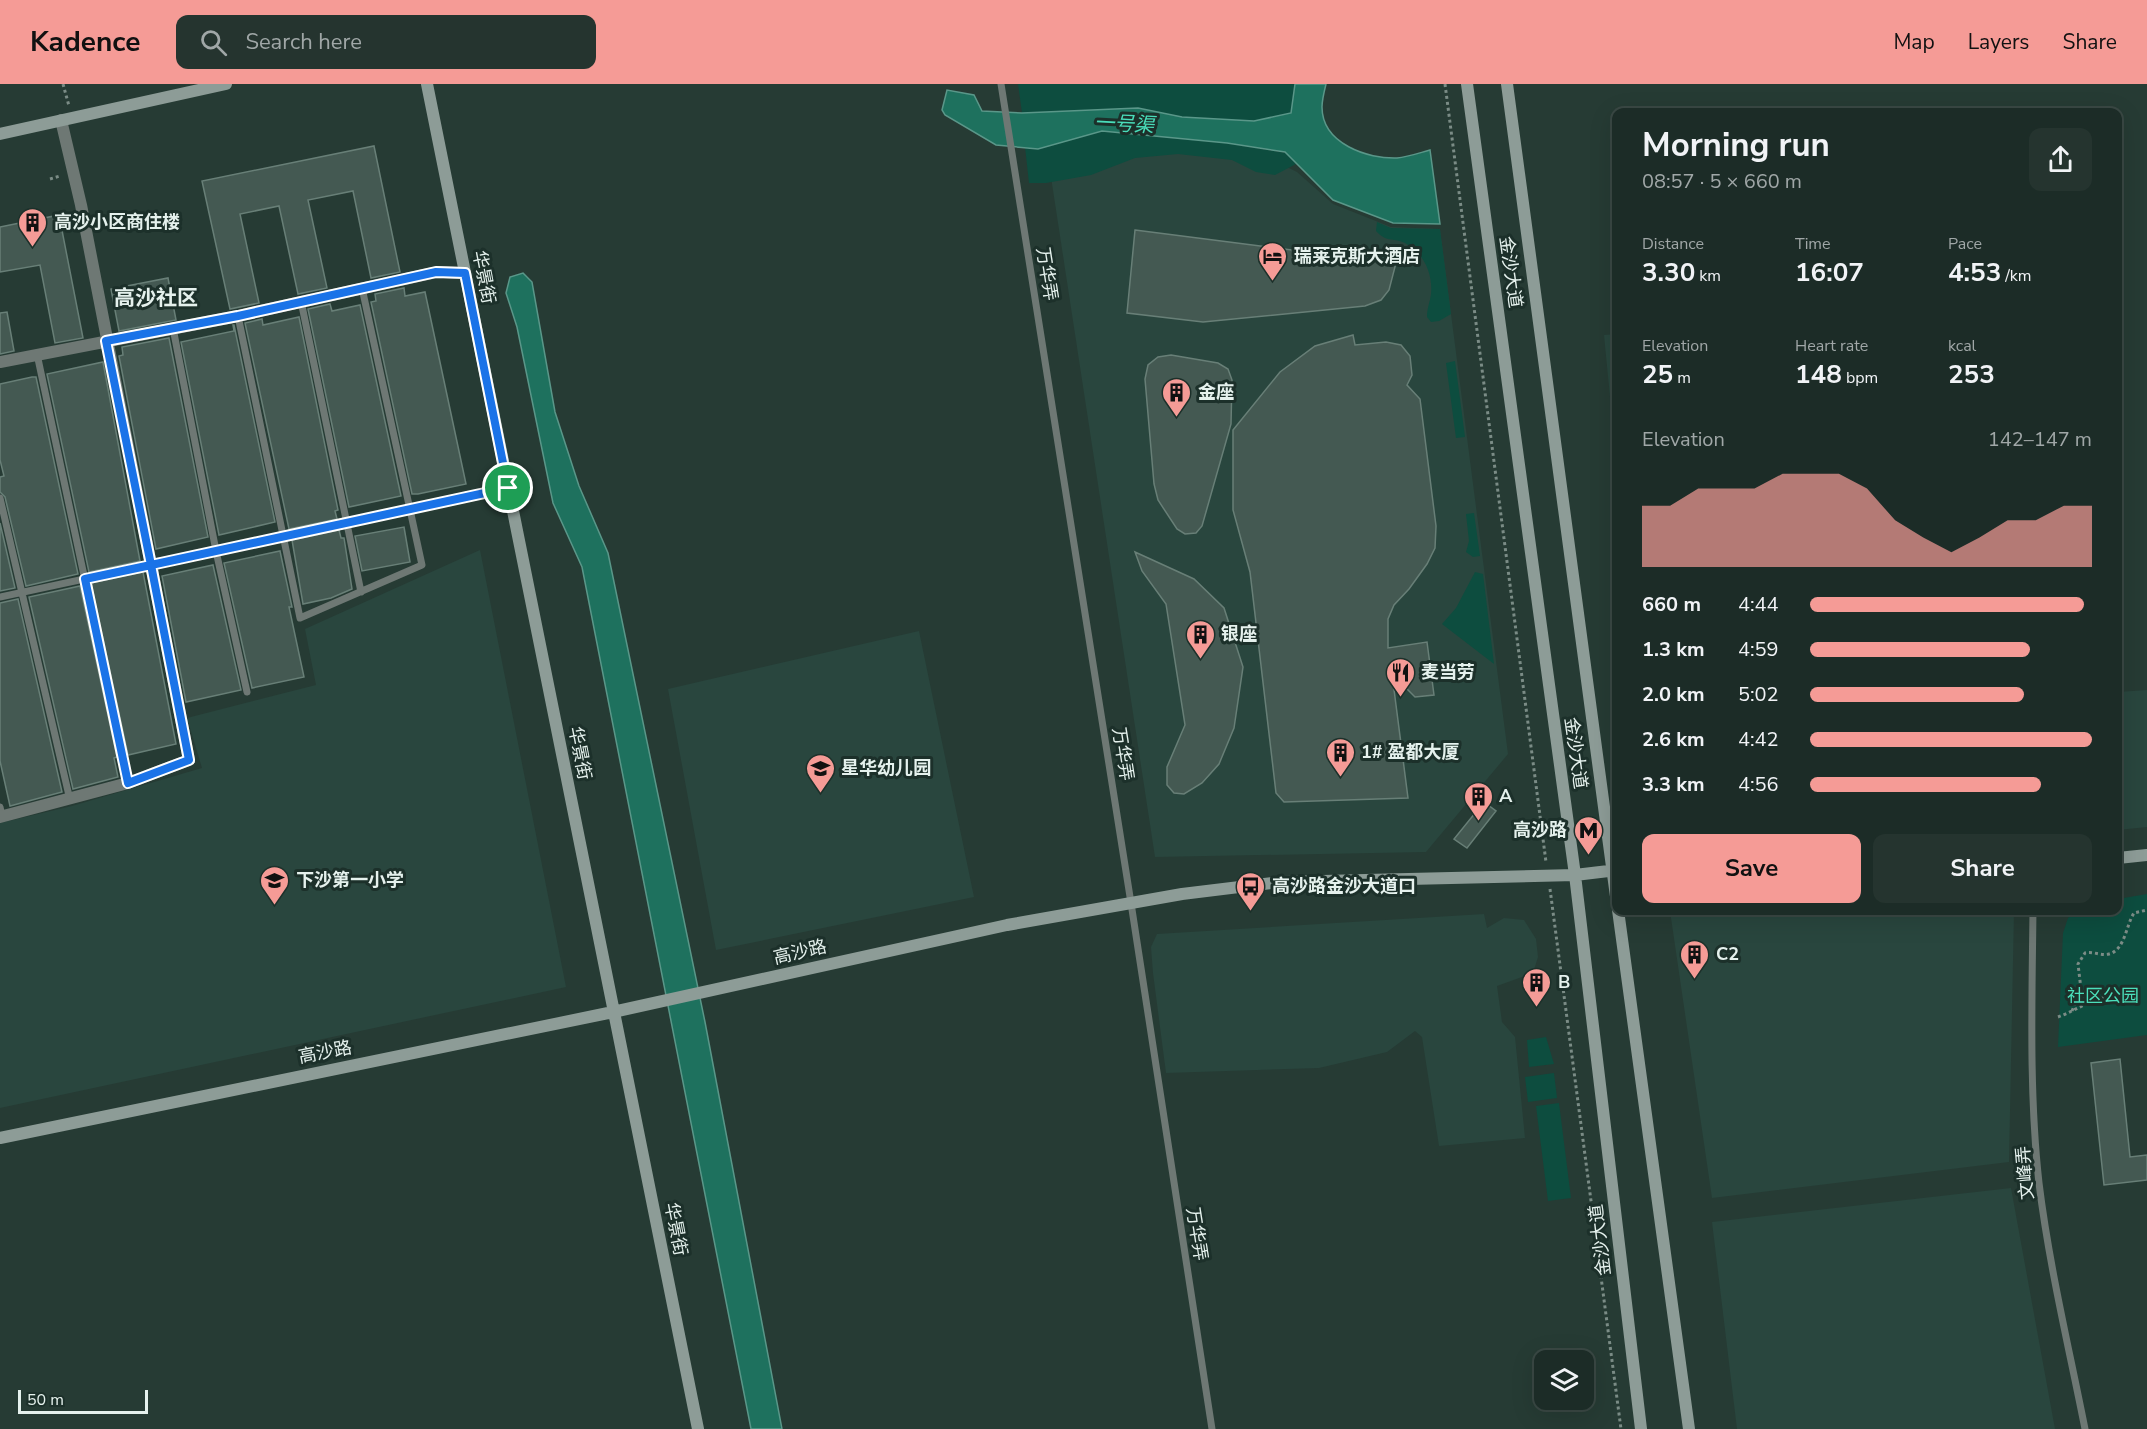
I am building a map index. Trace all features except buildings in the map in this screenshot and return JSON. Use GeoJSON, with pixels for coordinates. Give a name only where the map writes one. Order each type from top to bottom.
{"type":"FeatureCollection","features":[{"type":"Feature","properties":{"kind":"street"},"geometry":{"type":"LineString","coordinates":[[0,134],[226,84]]}},
{"type":"Feature","properties":{"kind":"street","name":"华景街"},"geometry":{"type":"LineString","coordinates":[[428,84],[698,1429]]}},
{"type":"Feature","properties":{"kind":"street","name":"金沙大道"},"geometry":{"type":"LineString","coordinates":[[1467,84],[1575,875],[1641,1429]]}},
{"type":"Feature","properties":{"kind":"street","name":"金沙大道"},"geometry":{"type":"LineString","coordinates":[[1507,84],[1612,848]]}},
{"type":"Feature","properties":{"kind":"street"},"geometry":{"type":"LineString","coordinates":[[1,813],[70,800],[128,783],[189,760],[81,205],[61,120]]}},
{"type":"Feature","properties":{"kind":"street"},"geometry":{"type":"LineString","coordinates":[[0,362],[238,316],[301,300],[436,272],[465,273]]}},
{"type":"Feature","properties":{"kind":"street"},"geometry":{"type":"LineString","coordinates":[[2122,858],[2147,855]]}},
{"type":"Feature","properties":{"kind":"street","name":"高沙路"},"geometry":{"type":"LineString","coordinates":[[0,1138],[614,1012],[1007,925],[1182,894],[1280,882],[1548,876],[1612,870]]}},
{"type":"Feature","properties":{"kind":"street"},"geometry":{"type":"LineString","coordinates":[[1619,915],[1689,1429]]}},
{"type":"Feature","properties":{"kind":"lane","name":"万华弄"},"geometry":{"type":"LineString","coordinates":[[1001,85],[1212,1429]]}},
{"type":"Feature","properties":{"kind":"lane"},"geometry":{"type":"LineString","coordinates":[[238,316],[300,618],[422,565],[408,509],[362,288]]}},
{"type":"Feature","properties":{"kind":"lane"},"geometry":{"type":"LineString","coordinates":[[301,300],[361,592]]}},
{"type":"Feature","properties":{"kind":"lane"},"geometry":{"type":"LineString","coordinates":[[173,328],[216,551],[247,692]]}},
{"type":"Feature","properties":{"kind":"lane"},"geometry":{"type":"LineString","coordinates":[[37,354],[128,783]]}},
{"type":"Feature","properties":{"kind":"lane"},"geometry":{"type":"LineString","coordinates":[[0,597],[508,488]]}},
{"type":"Feature","properties":{"kind":"lane"},"geometry":{"type":"LineString","coordinates":[[0,498],[20,593],[70,800]]}},
{"type":"Feature","properties":{"kind":"lane","name":"文峰弄"},"geometry":{"type":"LineString","coordinates":[[2033,915],[2032,1053],[2039,1183],[2062,1317],[2085,1429]]}},
{"type":"Feature","properties":{"kind":"path"},"geometry":{"type":"LineString","coordinates":[[1445,84],[1620,1429]]}},
{"type":"Feature","properties":{"kind":"path"},"geometry":{"type":"LineString","coordinates":[[2072,1011],[2081,989],[2078,964],[2085,953],[2107,955],[2116,951],[2121,945],[2134,913],[2147,910]]}},
{"type":"Feature","properties":{"kind":"path"},"geometry":{"type":"LineString","coordinates":[[2058,1017],[2105,996],[2119,994],[2135,997]]}},
{"type":"Feature","properties":{"kind":"shaded area"},"geometry":{"type":"Polygon","coordinates":[[[1094,144],[1269,158],[1297,172],[1333,204],[1391,227],[1440,229],[1508,754],[1426,852],[1155,857],[1049,164],[1094,144]]]}},
{"type":"Feature","properties":{"kind":"shaded area"},"geometry":{"type":"Polygon","coordinates":[[[1612,334],[1612,417],[1604,335],[1612,334]]]}},
{"type":"Feature","properties":{"kind":"shaded area","name":"下沙第一小学"},"geometry":{"type":"Polygon","coordinates":[[[480,550],[566,987],[0,1108],[0,823],[72,806],[202,768],[187,718],[316,685],[305,629],[480,550]]]}},
{"type":"Feature","properties":{"kind":"shaded area","name":"星华幼儿园"},"geometry":{"type":"Polygon","coordinates":[[[919,631],[974,897],[716,950],[668,689],[919,631]]]}},
{"type":"Feature","properties":{"kind":"shaded area"},"geometry":{"type":"Polygon","coordinates":[[[2147,690],[2147,827],[2122,830],[2122,692],[2147,690]]]}},
{"type":"Feature","properties":{"kind":"shaded area"},"geometry":{"type":"Polygon","coordinates":[[[1484,914],[1487,928],[1504,918],[1524,920],[1536,939],[1538,957],[1533,973],[1497,986],[1502,1022],[1515,1037],[1525,1138],[1439,1146],[1422,1037],[1415,1031],[1387,1052],[1319,1068],[1166,1073],[1151,947],[1157,934],[1484,914]]]}},
{"type":"Feature","properties":{"kind":"shaded area"},"geometry":{"type":"Polygon","coordinates":[[[1671,915],[2014,915],[2009,1162],[1712,1198],[1671,915]]]}},
{"type":"Feature","properties":{"kind":"shaded area"},"geometry":{"type":"Polygon","coordinates":[[[2011,1188],[2055,1429],[1737,1429],[1712,1222],[2011,1188]]]}},
{"type":"Feature","properties":{"kind":"green space"},"geometry":{"type":"Polygon","coordinates":[[[1018,84],[1295,84],[1291,113],[1254,121],[1182,117],[1138,108],[1022,113],[1018,84]]]}},
{"type":"Feature","properties":{"kind":"green space"},"geometry":{"type":"Polygon","coordinates":[[[1102,131],[1227,143],[1286,153],[1296,164],[1275,175],[1256,172],[1232,160],[1178,154],[1135,158],[1091,175],[1046,183],[1029,183],[1025,147],[1038,149],[1102,131]]]}},
{"type":"Feature","properties":{"kind":"green space"},"geometry":{"type":"Polygon","coordinates":[[[1377,222],[1391,228],[1440,229],[1451,314],[1439,321],[1431,322],[1427,317],[1431,286],[1426,265],[1412,247],[1380,235],[1376,231],[1377,222]]]}},
{"type":"Feature","properties":{"kind":"green space"},"geometry":{"type":"Polygon","coordinates":[[[1455,361],[1465,437],[1456,438],[1446,363],[1455,361]]]}},
{"type":"Feature","properties":{"kind":"green space"},"geometry":{"type":"Polygon","coordinates":[[[1474,513],[1480,556],[1473,557],[1466,552],[1469,541],[1466,514],[1474,513]]]}},
{"type":"Feature","properties":{"kind":"green space"},"geometry":{"type":"Polygon","coordinates":[[[1475,572],[1483,574],[1494,664],[1442,624],[1456,608],[1475,572]]]}},
{"type":"Feature","properties":{"kind":"green space","name":"社区公园"},"geometry":{"type":"Polygon","coordinates":[[[2147,894],[2147,1035],[2058,1047],[2063,933],[2068,918],[2072,915],[2122,915],[2122,898],[2147,894]]]}},
{"type":"Feature","properties":{"kind":"green space"},"geometry":{"type":"Polygon","coordinates":[[[1546,1037],[1554,1064],[1529,1067],[1527,1040],[1546,1037]]]}},
{"type":"Feature","properties":{"kind":"green space"},"geometry":{"type":"Polygon","coordinates":[[[1554,1073],[1557,1098],[1528,1102],[1525,1077],[1554,1073]]]}},
{"type":"Feature","properties":{"kind":"green space"},"geometry":{"type":"Polygon","coordinates":[[[1559,1103],[1571,1198],[1548,1201],[1536,1106],[1559,1103]]]}},
{"type":"Feature","properties":{"kind":"water","name":"一号渠"},"geometry":{"type":"Polygon","coordinates":[[[1295,84],[1326,84],[1322,104],[1324,120],[1338,140],[1349,147],[1385,158],[1414,155],[1430,150],[1440,224],[1393,223],[1333,200],[1285,152],[1227,143],[1102,131],[1038,149],[996,145],[945,115],[942,110],[947,90],[974,95],[982,111],[1022,113],[1138,108],[1182,117],[1254,121],[1291,113],[1295,84]]]}},
{"type":"Feature","properties":{"kind":"water"},"geometry":{"type":"Polygon","coordinates":[[[523,273],[532,282],[555,412],[579,486],[608,553],[705,1022],[782,1429],[751,1429],[582,567],[553,503],[517,327],[506,293],[510,277],[523,273]]]}},
{"type":"Feature","properties":{"kind":"place","name":"高沙小区商住楼"},"geometry":{"type":"Point","coordinates":[33,248]}},
{"type":"Feature","properties":{"kind":"place","name":"瑞莱克斯大酒店"},"geometry":{"type":"Point","coordinates":[1273,282]}},
{"type":"Feature","properties":{"kind":"place","name":"金座"},"geometry":{"type":"Point","coordinates":[1177,418]}},
{"type":"Feature","properties":{"kind":"place","name":"银座"},"geometry":{"type":"Point","coordinates":[1200,660]}},
{"type":"Feature","properties":{"kind":"place","name":"麦当劳"},"geometry":{"type":"Point","coordinates":[1400,698]}},
{"type":"Feature","properties":{"kind":"place","name":"1# 盈都大厦"},"geometry":{"type":"Point","coordinates":[1340,778]}},
{"type":"Feature","properties":{"kind":"place","name":"星华幼儿园"},"geometry":{"type":"Point","coordinates":[820,794]}},
{"type":"Feature","properties":{"kind":"place","name":"A"},"geometry":{"type":"Point","coordinates":[1478,822]}},
{"type":"Feature","properties":{"kind":"place","name":"高沙路"},"geometry":{"type":"Point","coordinates":[1588,856]}},
{"type":"Feature","properties":{"kind":"place","name":"下沙第一小学"},"geometry":{"type":"Point","coordinates":[275,906]}},
{"type":"Feature","properties":{"kind":"place","name":"高沙路金沙大道口"},"geometry":{"type":"Point","coordinates":[1251,912]}},
{"type":"Feature","properties":{"kind":"place","name":"C2"},"geometry":{"type":"Point","coordinates":[1695,980]}},
{"type":"Feature","properties":{"kind":"place","name":"B"},"geometry":{"type":"Point","coordinates":[1537,1008]}},
{"type":"Feature","properties":{"kind":"district","name":"高沙社区"},"geometry":{"type":"Point","coordinates":[156,298]}},
{"type":"Feature","properties":{"kind":"route"},"geometry":{"type":"LineString","coordinates":[[508,488],[151,565],[189,760],[128,783],[85,579],[151,565],[106,341],[238,316],[301,300],[436,272],[465,273],[508,488]]}}]}
